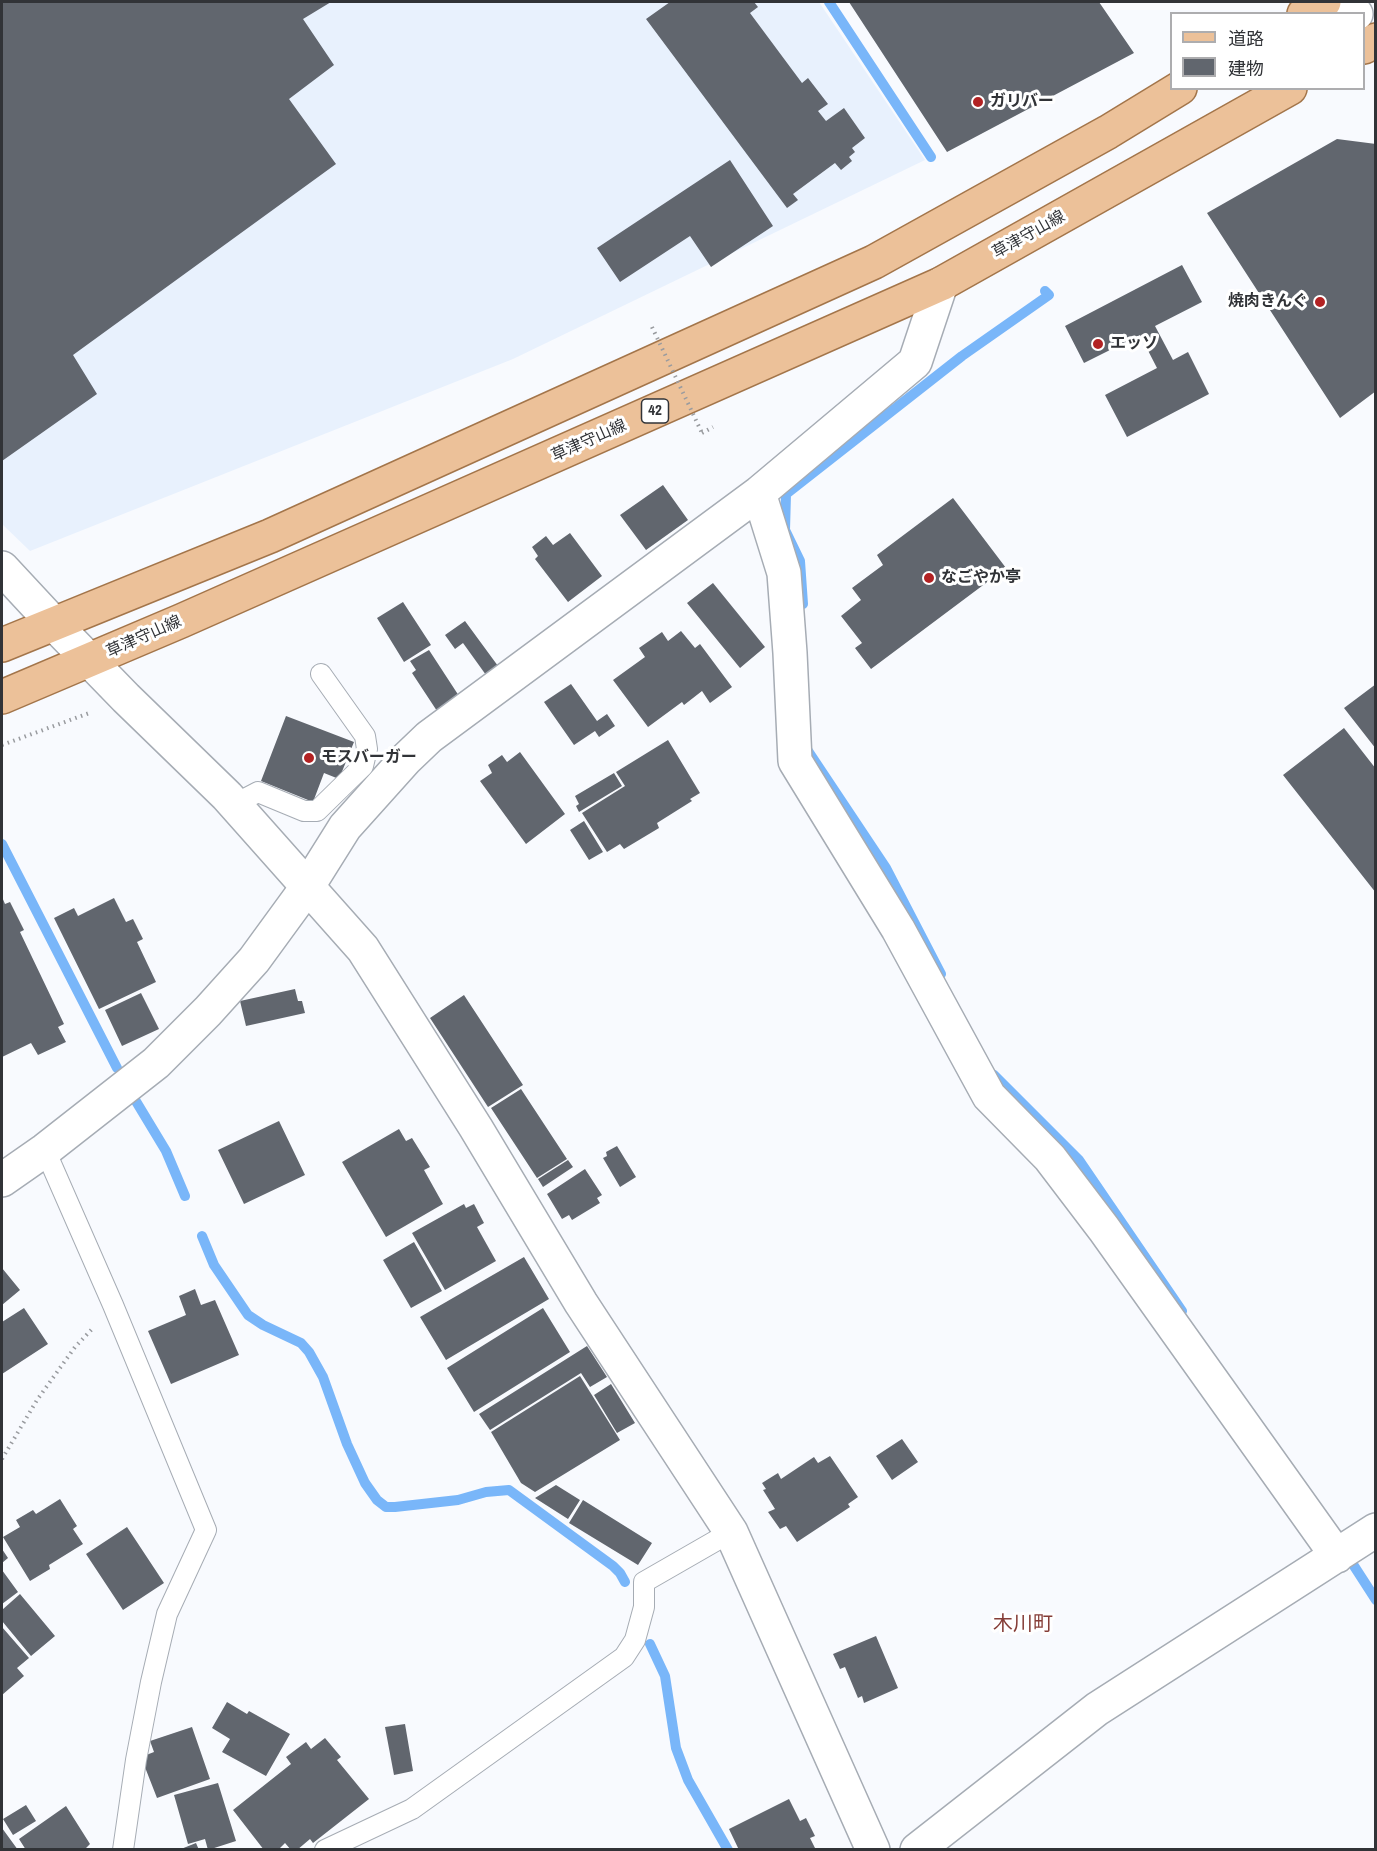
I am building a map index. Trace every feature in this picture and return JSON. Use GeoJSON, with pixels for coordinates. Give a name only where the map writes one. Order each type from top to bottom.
{"type":"FeatureCollection","features":[{"type":"Feature","properties":{"kind":"main road"},"geometry":{"type":"LineString","coordinates":[[1307,12],[1324,2]]}},
{"type":"Feature","properties":{"kind":"main road"},"geometry":{"type":"LineString","coordinates":[[2,645],[270,536],[874,262],[1108,132],[1177,90]]}},
{"type":"Feature","properties":{"kind":"main road","name":"草津守山線"},"geometry":{"type":"LineString","coordinates":[[2,697],[91,661],[940,284],[1286,90]]}},
{"type":"Feature","properties":{"kind":"street"},"geometry":{"type":"LineString","coordinates":[[1365,25],[1376,39]]}},
{"type":"Feature","properties":{"kind":"street"},"geometry":{"type":"LineString","coordinates":[[2,1180],[45,1150],[156,1063],[208,1011],[254,960],[308,886],[345,827],[406,759],[429,737],[759,493],[915,362],[940,284]]}},
{"type":"Feature","properties":{"kind":"street"},"geometry":{"type":"LineString","coordinates":[[759,493],[784,573],[795,761],[898,929],[989,1096],[1050,1158],[1104,1229],[1336,1556]]}},
{"type":"Feature","properties":{"kind":"street"},"geometry":{"type":"LineString","coordinates":[[2,568],[126,698],[235,804],[363,949],[476,1128],[580,1303],[731,1532],[873,1850]]}},
{"type":"Feature","properties":{"kind":"street"},"geometry":{"type":"LineString","coordinates":[[917,1850],[1097,1709],[1376,1530]]}},
{"type":"Feature","properties":{"kind":"lane"},"geometry":{"type":"LineString","coordinates":[[235,804],[258,792],[304,811],[317,810],[363,766],[367,749],[365,736],[321,674]]}},
{"type":"Feature","properties":{"kind":"lane"},"geometry":{"type":"LineString","coordinates":[[45,1150],[207,1530],[167,1614],[136,1760],[123,1850]]}},
{"type":"Feature","properties":{"kind":"lane"},"geometry":{"type":"LineString","coordinates":[[326,1850],[412,1809],[624,1657],[635,1640],[644,1607],[644,1582],[731,1532]]}},
{"type":"Feature","properties":{"kind":"path"},"geometry":{"type":"LineString","coordinates":[[652,327],[702,432]]}},
{"type":"Feature","properties":{"kind":"path"},"geometry":{"type":"LineString","coordinates":[[2,746],[126,698]]}},
{"type":"Feature","properties":{"kind":"path"},"geometry":{"type":"LineString","coordinates":[[2,1459],[37,1400],[75,1347],[113,1305]]}},
{"type":"Feature","properties":{"kind":"shaded area"},"geometry":{"type":"Polygon","coordinates":[[[2,2],[819,2],[925,160],[513,359],[30,551],[2,524],[2,2]]]}},
{"type":"Feature","properties":{"kind":"building"},"geometry":{"type":"Polygon","coordinates":[[[2,2],[331,2],[303,19],[334,65],[289,99],[336,164],[73,355],[97,394],[2,461],[2,2]]]}},
{"type":"Feature","properties":{"kind":"building"},"geometry":{"type":"Polygon","coordinates":[[[670,2],[754,2],[758,7],[750,13],[802,83],[808,78],[828,104],[818,111],[826,121],[844,108],[865,138],[852,148],[855,152],[849,157],[852,161],[841,170],[835,163],[793,194],[798,200],[787,208],[646,19],[670,2]]]}},
{"type":"Feature","properties":{"kind":"building","name":"ガリバー"},"geometry":{"type":"Polygon","coordinates":[[[849,2],[1099,2],[1134,53],[947,152],[849,2]]]}},
{"type":"Feature","properties":{"kind":"building","name":"焼肉きんぐ"},"geometry":{"type":"Polygon","coordinates":[[[1337,139],[1376,144],[1376,391],[1340,418],[1207,213],[1337,139]]]}},
{"type":"Feature","properties":{"kind":"building"},"geometry":{"type":"Polygon","coordinates":[[[730,160],[773,226],[711,267],[690,236],[620,282],[597,248],[730,160]]]}},
{"type":"Feature","properties":{"kind":"building","name":"エッソ"},"geometry":{"type":"Polygon","coordinates":[[[1182,265],[1202,302],[1155,326],[1173,360],[1188,352],[1209,394],[1127,437],[1105,395],[1157,368],[1140,335],[1084,363],[1065,326],[1182,265]]]}},
{"type":"Feature","properties":{"kind":"building"},"geometry":{"type":"Polygon","coordinates":[[[663,485],[688,520],[646,550],[620,515],[663,485]]]}},
{"type":"Feature","properties":{"kind":"building","name":"なごやか亭"},"geometry":{"type":"Polygon","coordinates":[[[953,498],[1006,568],[871,669],[855,648],[862,643],[841,616],[861,600],[852,588],[883,565],[877,555],[953,498]]]}},
{"type":"Feature","properties":{"kind":"building"},"geometry":{"type":"Polygon","coordinates":[[[570,533],[602,576],[568,602],[535,559],[538,556],[532,547],[546,536],[553,545],[570,533]]]}},
{"type":"Feature","properties":{"kind":"building"},"geometry":{"type":"Polygon","coordinates":[[[713,583],[765,647],[740,668],[687,603],[713,583]]]}},
{"type":"Feature","properties":{"kind":"building"},"geometry":{"type":"Polygon","coordinates":[[[403,602],[431,645],[404,662],[377,618],[403,602]]]}},
{"type":"Feature","properties":{"kind":"building"},"geometry":{"type":"Polygon","coordinates":[[[465,621],[498,666],[486,675],[463,643],[455,649],[445,635],[465,621]]]}},
{"type":"Feature","properties":{"kind":"building"},"geometry":{"type":"Polygon","coordinates":[[[681,631],[695,648],[700,644],[732,687],[710,703],[702,691],[684,705],[682,702],[648,727],[613,680],[645,657],[639,648],[662,632],[668,641],[681,631]]]}},
{"type":"Feature","properties":{"kind":"building"},"geometry":{"type":"Polygon","coordinates":[[[429,650],[459,696],[437,711],[412,673],[416,670],[410,661],[429,650]]]}},
{"type":"Feature","properties":{"kind":"building"},"geometry":{"type":"Polygon","coordinates":[[[571,684],[597,721],[607,714],[615,726],[599,737],[595,731],[574,745],[544,702],[571,684]]]}},
{"type":"Feature","properties":{"kind":"building"},"geometry":{"type":"Polygon","coordinates":[[[1376,684],[1376,749],[1344,708],[1376,684]]]}},
{"type":"Feature","properties":{"kind":"building","name":"モスバーガー"},"geometry":{"type":"Polygon","coordinates":[[[286,716],[354,742],[339,779],[324,773],[313,802],[261,781],[286,716]]]}},
{"type":"Feature","properties":{"kind":"building"},"geometry":{"type":"Polygon","coordinates":[[[1344,728],[1376,769],[1376,893],[1283,775],[1344,728]]]}},
{"type":"Feature","properties":{"kind":"building"},"geometry":{"type":"Polygon","coordinates":[[[668,740],[700,793],[690,799],[692,801],[657,823],[659,828],[624,849],[620,844],[607,852],[582,813],[625,786],[616,772],[668,740]]]}},
{"type":"Feature","properties":{"kind":"building"},"geometry":{"type":"Polygon","coordinates":[[[520,752],[565,814],[526,844],[480,781],[492,773],[488,765],[502,755],[507,762],[520,752]]]}},
{"type":"Feature","properties":{"kind":"building"},"geometry":{"type":"Polygon","coordinates":[[[614,773],[622,786],[579,812],[576,806],[579,804],[575,796],[614,773]]]}},
{"type":"Feature","properties":{"kind":"building"},"geometry":{"type":"Polygon","coordinates":[[[584,821],[603,852],[589,860],[570,830],[584,821]]]}},
{"type":"Feature","properties":{"kind":"building"},"geometry":{"type":"Polygon","coordinates":[[[2,897],[5,904],[10,902],[24,930],[20,932],[64,1024],[58,1027],[66,1042],[38,1055],[31,1043],[2,1057],[2,897]]]}},
{"type":"Feature","properties":{"kind":"building"},"geometry":{"type":"Polygon","coordinates":[[[114,898],[126,922],[133,919],[143,939],[137,942],[156,982],[99,1009],[54,918],[74,908],[78,916],[114,898]]]}},
{"type":"Feature","properties":{"kind":"building"},"geometry":{"type":"Polygon","coordinates":[[[295,989],[298,1001],[302,1001],[305,1013],[246,1026],[240,1001],[295,989]]]}},
{"type":"Feature","properties":{"kind":"building"},"geometry":{"type":"Polygon","coordinates":[[[141,993],[159,1029],[122,1046],[105,1010],[141,993]]]}},
{"type":"Feature","properties":{"kind":"building"},"geometry":{"type":"Polygon","coordinates":[[[464,995],[523,1085],[488,1107],[430,1018],[464,995]]]}},
{"type":"Feature","properties":{"kind":"building"},"geometry":{"type":"Polygon","coordinates":[[[521,1089],[567,1159],[537,1178],[491,1108],[521,1089]]]}},
{"type":"Feature","properties":{"kind":"building"},"geometry":{"type":"Polygon","coordinates":[[[279,1121],[305,1175],[244,1204],[218,1150],[279,1121]]]}},
{"type":"Feature","properties":{"kind":"building"},"geometry":{"type":"Polygon","coordinates":[[[399,1129],[406,1141],[412,1138],[430,1167],[424,1170],[443,1204],[386,1237],[342,1162],[399,1129]]]}},
{"type":"Feature","properties":{"kind":"building"},"geometry":{"type":"Polygon","coordinates":[[[617,1146],[636,1177],[620,1187],[603,1158],[607,1156],[606,1152],[617,1146]]]}},
{"type":"Feature","properties":{"kind":"building"},"geometry":{"type":"Polygon","coordinates":[[[568,1160],[573,1167],[543,1187],[538,1179],[568,1160]]]}},
{"type":"Feature","properties":{"kind":"building"},"geometry":{"type":"Polygon","coordinates":[[[585,1169],[602,1195],[597,1198],[600,1203],[572,1220],[569,1215],[562,1219],[547,1194],[585,1169]]]}},
{"type":"Feature","properties":{"kind":"building"},"geometry":{"type":"Polygon","coordinates":[[[464,1204],[466,1208],[474,1204],[484,1223],[477,1227],[496,1261],[445,1290],[412,1233],[464,1204]]]}},
{"type":"Feature","properties":{"kind":"building"},"geometry":{"type":"Polygon","coordinates":[[[414,1242],[442,1291],[411,1308],[383,1260],[414,1242]]]}},
{"type":"Feature","properties":{"kind":"building"},"geometry":{"type":"Polygon","coordinates":[[[524,1257],[549,1299],[446,1360],[420,1317],[524,1257]]]}},
{"type":"Feature","properties":{"kind":"building"},"geometry":{"type":"Polygon","coordinates":[[[2,1268],[20,1290],[2,1305],[2,1268]]]}},
{"type":"Feature","properties":{"kind":"building"},"geometry":{"type":"Polygon","coordinates":[[[195,1289],[201,1305],[215,1300],[239,1355],[171,1384],[148,1331],[186,1315],[179,1296],[195,1289]]]}},
{"type":"Feature","properties":{"kind":"building"},"geometry":{"type":"Polygon","coordinates":[[[24,1308],[48,1344],[2,1374],[2,1322],[24,1308]]]}},
{"type":"Feature","properties":{"kind":"building"},"geometry":{"type":"Polygon","coordinates":[[[543,1308],[570,1352],[474,1412],[447,1368],[543,1308]]]}},
{"type":"Feature","properties":{"kind":"building"},"geometry":{"type":"Polygon","coordinates":[[[587,1346],[607,1377],[590,1387],[581,1373],[490,1430],[479,1414],[587,1346]]]}},
{"type":"Feature","properties":{"kind":"building"},"geometry":{"type":"Polygon","coordinates":[[[580,1376],[620,1440],[535,1492],[521,1483],[491,1432],[580,1376]]]}},
{"type":"Feature","properties":{"kind":"building"},"geometry":{"type":"Polygon","coordinates":[[[611,1384],[635,1423],[617,1433],[594,1395],[611,1384]]]}},
{"type":"Feature","properties":{"kind":"building"},"geometry":{"type":"Polygon","coordinates":[[[902,1439],[918,1462],[892,1480],[876,1456],[902,1439]]]}},
{"type":"Feature","properties":{"kind":"building"},"geometry":{"type":"Polygon","coordinates":[[[830,1456],[858,1497],[848,1504],[850,1507],[797,1542],[786,1526],[780,1529],[768,1512],[775,1509],[763,1490],[766,1489],[762,1483],[778,1473],[781,1479],[814,1457],[818,1463],[830,1456]]]}},
{"type":"Feature","properties":{"kind":"building"},"geometry":{"type":"Polygon","coordinates":[[[556,1485],[580,1500],[568,1519],[535,1498],[556,1485]]]}},
{"type":"Feature","properties":{"kind":"building"},"geometry":{"type":"Polygon","coordinates":[[[60,1499],[77,1526],[73,1529],[83,1544],[49,1565],[50,1569],[30,1581],[3,1537],[20,1527],[16,1520],[33,1510],[36,1514],[60,1499]]]}},
{"type":"Feature","properties":{"kind":"building"},"geometry":{"type":"Polygon","coordinates":[[[583,1500],[652,1543],[638,1565],[569,1523],[583,1500]]]}},
{"type":"Feature","properties":{"kind":"building"},"geometry":{"type":"Polygon","coordinates":[[[127,1527],[164,1583],[123,1610],[86,1554],[127,1527]]]}},
{"type":"Feature","properties":{"kind":"building"},"geometry":{"type":"Polygon","coordinates":[[[2,1549],[8,1558],[2,1563],[2,1549]]]}},
{"type":"Feature","properties":{"kind":"building"},"geometry":{"type":"Polygon","coordinates":[[[2,1570],[18,1592],[2,1604],[2,1570]]]}},
{"type":"Feature","properties":{"kind":"building"},"geometry":{"type":"Polygon","coordinates":[[[20,1594],[55,1636],[31,1656],[2,1621],[2,1610],[20,1594]]]}},
{"type":"Feature","properties":{"kind":"building"},"geometry":{"type":"Polygon","coordinates":[[[2,1627],[29,1658],[17,1668],[24,1676],[2,1695],[2,1627]]]}},
{"type":"Feature","properties":{"kind":"building"},"geometry":{"type":"Polygon","coordinates":[[[876,1636],[898,1688],[864,1703],[862,1696],[858,1698],[845,1667],[840,1669],[833,1654],[876,1636]]]}},
{"type":"Feature","properties":{"kind":"building"},"geometry":{"type":"Polygon","coordinates":[[[227,1702],[247,1714],[249,1711],[290,1734],[266,1776],[222,1752],[230,1739],[212,1728],[227,1702]]]}},
{"type":"Feature","properties":{"kind":"building"},"geometry":{"type":"Polygon","coordinates":[[[405,1724],[413,1771],[394,1775],[385,1727],[405,1724]]]}},
{"type":"Feature","properties":{"kind":"building"},"geometry":{"type":"Polygon","coordinates":[[[192,1727],[210,1779],[157,1798],[141,1757],[154,1752],[150,1741],[192,1727]]]}},
{"type":"Feature","properties":{"kind":"building"},"geometry":{"type":"Polygon","coordinates":[[[325,1738],[341,1757],[337,1760],[369,1799],[313,1843],[310,1839],[297,1850],[291,1850],[285,1843],[278,1850],[264,1850],[233,1810],[291,1764],[286,1757],[306,1742],[311,1749],[325,1738]]]}},
{"type":"Feature","properties":{"kind":"building"},"geometry":{"type":"Polygon","coordinates":[[[218,1783],[236,1841],[208,1850],[205,1839],[188,1844],[174,1795],[218,1783]]]}},
{"type":"Feature","properties":{"kind":"building"},"geometry":{"type":"Polygon","coordinates":[[[789,1799],[800,1821],[806,1818],[815,1836],[810,1838],[816,1850],[739,1850],[729,1829],[789,1799]]]}},
{"type":"Feature","properties":{"kind":"building"},"geometry":{"type":"Polygon","coordinates":[[[26,1805],[36,1821],[13,1835],[3,1819],[26,1805]]]}},
{"type":"Feature","properties":{"kind":"building"},"geometry":{"type":"Polygon","coordinates":[[[66,1806],[90,1844],[84,1850],[26,1850],[19,1839],[66,1806]]]}},
{"type":"Feature","properties":{"kind":"building"},"geometry":{"type":"Polygon","coordinates":[[[2,1828],[18,1850],[2,1850],[2,1828]]]}},
{"type":"Feature","properties":{"kind":"building"},"geometry":{"type":"Polygon","coordinates":[[[196,1843],[199,1850],[181,1850],[181,1849],[196,1843]]]}},
{"type":"Feature","properties":{"kind":"waterway"},"geometry":{"type":"LineString","coordinates":[[829,2],[931,157]]}},
{"type":"Feature","properties":{"kind":"waterway"},"geometry":{"type":"LineString","coordinates":[[803,604],[800,561],[785,530],[786,494],[962,356],[1049,295],[1045,291]]}},
{"type":"Feature","properties":{"kind":"waterway"},"geometry":{"type":"LineString","coordinates":[[806,748],[886,868],[941,974]]}},
{"type":"Feature","properties":{"kind":"waterway"},"geometry":{"type":"LineString","coordinates":[[2,844],[117,1068]]}},
{"type":"Feature","properties":{"kind":"waterway"},"geometry":{"type":"LineString","coordinates":[[994,1075],[1079,1160],[1182,1311]]}},
{"type":"Feature","properties":{"kind":"waterway"},"geometry":{"type":"LineString","coordinates":[[134,1098],[166,1151],[185,1196]]}},
{"type":"Feature","properties":{"kind":"waterway"},"geometry":{"type":"LineString","coordinates":[[202,1236],[214,1265],[248,1315],[263,1325],[301,1343],[309,1352],[323,1377],[347,1444],[365,1483],[377,1500],[386,1507],[395,1507],[458,1500],[486,1492],[509,1490],[613,1566],[625,1582]]}},
{"type":"Feature","properties":{"kind":"waterway"},"geometry":{"type":"LineString","coordinates":[[1345,1552],[1376,1600]]}},
{"type":"Feature","properties":{"kind":"waterway"},"geometry":{"type":"LineString","coordinates":[[650,1644],[665,1676],[676,1748],[688,1780],[728,1850]]}},
{"type":"Feature","properties":{"kind":"place","name":"ガリバー"},"geometry":{"type":"Point","coordinates":[978,102]}},
{"type":"Feature","properties":{"kind":"place","name":"焼肉きんぐ"},"geometry":{"type":"Point","coordinates":[1320,302]}},
{"type":"Feature","properties":{"kind":"place","name":"エッソ"},"geometry":{"type":"Point","coordinates":[1098,344]}},
{"type":"Feature","properties":{"kind":"place","name":"なごやか亭"},"geometry":{"type":"Point","coordinates":[929,578]}},
{"type":"Feature","properties":{"kind":"place","name":"モスバーガー"},"geometry":{"type":"Point","coordinates":[309,758]}},
{"type":"Feature","properties":{"kind":"district","name":"木川町"},"geometry":{"type":"Point","coordinates":[1023,1625]}}]}
